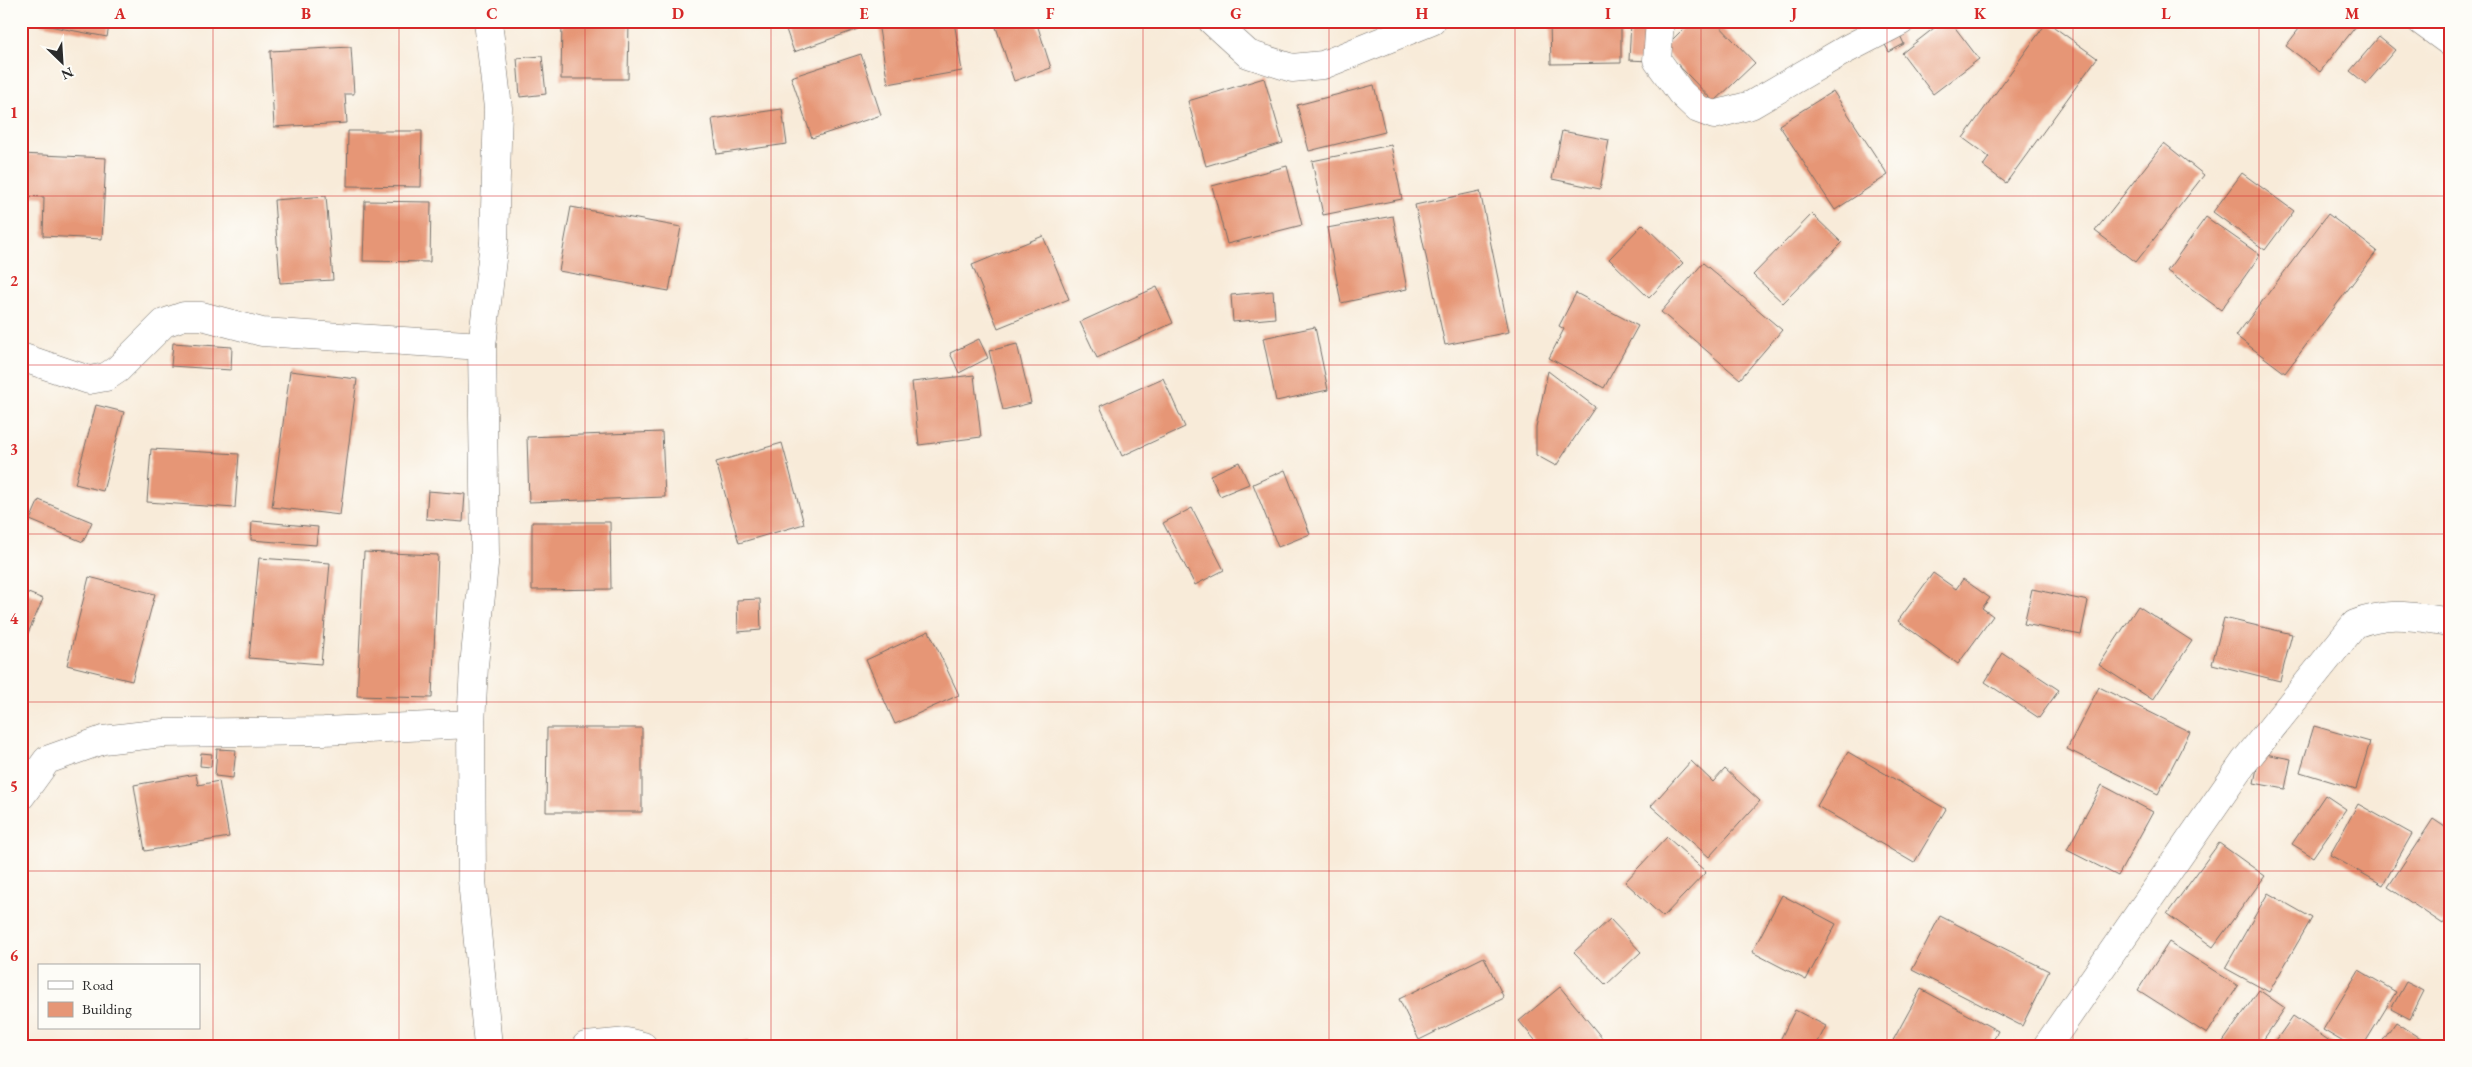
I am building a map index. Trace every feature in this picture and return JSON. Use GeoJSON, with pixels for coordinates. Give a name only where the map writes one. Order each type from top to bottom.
{"type":"FeatureCollection","features":[{"type":"Feature","properties":{"kind":"street"},"geometry":{"type":"LineString","coordinates":[[488,21],[498,108],[494,242],[482,346],[485,554],[474,666],[471,724],[472,880],[488,1046]]}},
{"type":"Feature","properties":{"kind":"street"},"geometry":{"type":"LineString","coordinates":[[1212,21],[1248,54],[1292,68],[1323,65],[1432,21]]}},
{"type":"Feature","properties":{"kind":"street"},"geometry":{"type":"LineString","coordinates":[[1660,21],[1658,60],[1681,93],[1698,108],[1714,115],[1751,106],[1845,50],[1901,21]]}},
{"type":"Feature","properties":{"kind":"street"},"geometry":{"type":"LineString","coordinates":[[2421,21],[2451,42]]}},
{"type":"Feature","properties":{"kind":"street"},"geometry":{"type":"LineString","coordinates":[[21,357],[89,380],[106,377],[118,369],[164,323],[184,316],[202,316],[262,332],[482,346]]}},
{"type":"Feature","properties":{"kind":"street"},"geometry":{"type":"LineString","coordinates":[[2047,1046],[2245,761],[2355,624],[2375,616],[2394,614],[2451,622]]}},
{"type":"Feature","properties":{"kind":"street"},"geometry":{"type":"LineString","coordinates":[[21,796],[47,760],[103,740],[163,733],[324,731],[471,724]]}},
{"type":"Feature","properties":{"kind":"street"},"geometry":{"type":"LineString","coordinates":[[586,1046],[627,1042],[643,1046]]}},
{"type":"Feature","properties":{"kind":"building"},"geometry":{"type":"Polygon","coordinates":[[[34,21],[110,21],[107,37],[33,23],[34,21]]]}},
{"type":"Feature","properties":{"kind":"building"},"geometry":{"type":"Polygon","coordinates":[[[562,21],[629,21],[628,79],[561,79],[562,21]]]}},
{"type":"Feature","properties":{"kind":"building"},"geometry":{"type":"Polygon","coordinates":[[[783,21],[855,21],[858,29],[794,52],[783,21]]]}},
{"type":"Feature","properties":{"kind":"building"},"geometry":{"type":"Polygon","coordinates":[[[886,21],[954,21],[962,71],[888,84],[878,23],[886,21]]]}},
{"type":"Feature","properties":{"kind":"building"},"geometry":{"type":"Polygon","coordinates":[[[994,21],[1036,21],[1051,68],[1014,81],[994,21]]]}},
{"type":"Feature","properties":{"kind":"building"},"geometry":{"type":"Polygon","coordinates":[[[1550,21],[1621,21],[1621,63],[1551,64],[1550,21]]]}},
{"type":"Feature","properties":{"kind":"building"},"geometry":{"type":"Polygon","coordinates":[[[1631,21],[1651,21],[1649,61],[1629,60],[1631,21]]]}},
{"type":"Feature","properties":{"kind":"building"},"geometry":{"type":"Polygon","coordinates":[[[1691,21],[1715,21],[1755,63],[1714,102],[1663,49],[1691,21]]]}},
{"type":"Feature","properties":{"kind":"building"},"geometry":{"type":"Polygon","coordinates":[[[1943,21],[1950,21],[1979,59],[1933,94],[1902,53],[1943,21]]]}},
{"type":"Feature","properties":{"kind":"building"},"geometry":{"type":"Polygon","coordinates":[[[2305,21],[2360,21],[2320,72],[2286,46],[2305,21]]]}},
{"type":"Feature","properties":{"kind":"building"},"geometry":{"type":"Polygon","coordinates":[[[2047,22],[2097,58],[2006,183],[1983,166],[1989,157],[1963,138],[2047,22]]]}},
{"type":"Feature","properties":{"kind":"building"},"geometry":{"type":"Polygon","coordinates":[[[1899,33],[1904,44],[1889,52],[1883,41],[1899,33]]]}},
{"type":"Feature","properties":{"kind":"building"},"geometry":{"type":"Polygon","coordinates":[[[2379,37],[2395,50],[2366,84],[2350,71],[2379,37]]]}},
{"type":"Feature","properties":{"kind":"building"},"geometry":{"type":"Polygon","coordinates":[[[351,47],[354,94],[345,94],[347,123],[274,127],[270,51],[351,47]]]}},
{"type":"Feature","properties":{"kind":"building"},"geometry":{"type":"Polygon","coordinates":[[[861,54],[881,115],[812,138],[791,77],[861,54]]]}},
{"type":"Feature","properties":{"kind":"building"},"geometry":{"type":"Polygon","coordinates":[[[542,56],[546,94],[520,97],[517,58],[542,56]]]}},
{"type":"Feature","properties":{"kind":"building"},"geometry":{"type":"Polygon","coordinates":[[[1264,78],[1283,143],[1206,166],[1188,101],[1264,78]]]}},
{"type":"Feature","properties":{"kind":"building"},"geometry":{"type":"Polygon","coordinates":[[[1374,85],[1385,132],[1309,151],[1297,105],[1374,85]]]}},
{"type":"Feature","properties":{"kind":"building"},"geometry":{"type":"Polygon","coordinates":[[[1833,91],[1888,175],[1835,210],[1779,125],[1833,91]]]}},
{"type":"Feature","properties":{"kind":"building"},"geometry":{"type":"Polygon","coordinates":[[[782,109],[787,144],[717,154],[712,119],[782,109]]]}},
{"type":"Feature","properties":{"kind":"building"},"geometry":{"type":"Polygon","coordinates":[[[348,131],[422,131],[421,187],[347,186],[348,131]]]}},
{"type":"Feature","properties":{"kind":"building"},"geometry":{"type":"Polygon","coordinates":[[[1562,131],[1609,140],[1600,189],[1552,179],[1562,131]]]}},
{"type":"Feature","properties":{"kind":"building"},"geometry":{"type":"Polygon","coordinates":[[[2164,143],[2204,175],[2136,262],[2095,231],[2164,143]]]}},
{"type":"Feature","properties":{"kind":"building"},"geometry":{"type":"Polygon","coordinates":[[[1391,145],[1402,199],[1323,215],[1312,161],[1391,145]]]}},
{"type":"Feature","properties":{"kind":"building"},"geometry":{"type":"Polygon","coordinates":[[[21,154],[106,158],[102,239],[43,236],[44,197],[21,196],[21,154]]]}},
{"type":"Feature","properties":{"kind":"building"},"geometry":{"type":"Polygon","coordinates":[[[1287,166],[1302,225],[1227,244],[1212,186],[1287,166]]]}},
{"type":"Feature","properties":{"kind":"building"},"geometry":{"type":"Polygon","coordinates":[[[2242,173],[2294,211],[2265,250],[2213,212],[2242,173]]]}},
{"type":"Feature","properties":{"kind":"building"},"geometry":{"type":"Polygon","coordinates":[[[1480,191],[1509,332],[1445,345],[1415,205],[1480,191]]]}},
{"type":"Feature","properties":{"kind":"building"},"geometry":{"type":"Polygon","coordinates":[[[326,196],[333,280],[280,283],[274,200],[326,196]]]}},
{"type":"Feature","properties":{"kind":"building"},"geometry":{"type":"Polygon","coordinates":[[[365,201],[431,202],[430,262],[363,261],[365,201]]]}},
{"type":"Feature","properties":{"kind":"building"},"geometry":{"type":"Polygon","coordinates":[[[571,207],[681,227],[669,291],[559,271],[571,207]]]}},
{"type":"Feature","properties":{"kind":"building"},"geometry":{"type":"Polygon","coordinates":[[[1812,214],[1842,243],[1783,303],[1753,275],[1812,214]]]}},
{"type":"Feature","properties":{"kind":"building"},"geometry":{"type":"Polygon","coordinates":[[[2328,214],[2377,251],[2285,373],[2236,336],[2328,214]]]}},
{"type":"Feature","properties":{"kind":"building"},"geometry":{"type":"Polygon","coordinates":[[[1393,216],[1407,289],[1341,303],[1327,228],[1393,216]]]}},
{"type":"Feature","properties":{"kind":"building"},"geometry":{"type":"Polygon","coordinates":[[[2206,217],[2260,255],[2221,310],[2167,271],[2206,217]]]}},
{"type":"Feature","properties":{"kind":"building"},"geometry":{"type":"Polygon","coordinates":[[[1643,224],[1683,263],[1649,298],[1609,259],[1643,224]]]}},
{"type":"Feature","properties":{"kind":"building"},"geometry":{"type":"Polygon","coordinates":[[[1043,236],[1069,299],[998,328],[972,265],[1043,236]]]}},
{"type":"Feature","properties":{"kind":"building"},"geometry":{"type":"Polygon","coordinates":[[[1703,263],[1782,330],[1740,379],[1661,312],[1703,263]]]}},
{"type":"Feature","properties":{"kind":"building"},"geometry":{"type":"Polygon","coordinates":[[[1157,287],[1173,323],[1097,358],[1080,322],[1157,287]]]}},
{"type":"Feature","properties":{"kind":"building"},"geometry":{"type":"Polygon","coordinates":[[[1273,291],[1275,318],[1233,322],[1231,295],[1273,291]]]}},
{"type":"Feature","properties":{"kind":"building"},"geometry":{"type":"Polygon","coordinates":[[[1576,293],[1638,326],[1604,388],[1549,358],[1564,329],[1559,326],[1576,293]]]}},
{"type":"Feature","properties":{"kind":"building"},"geometry":{"type":"Polygon","coordinates":[[[1315,327],[1328,390],[1276,401],[1263,338],[1315,327]]]}},
{"type":"Feature","properties":{"kind":"building"},"geometry":{"type":"Polygon","coordinates":[[[979,339],[988,358],[959,373],[950,353],[979,339]]]}},
{"type":"Feature","properties":{"kind":"building"},"geometry":{"type":"Polygon","coordinates":[[[173,343],[232,347],[231,370],[171,366],[173,343]]]}},
{"type":"Feature","properties":{"kind":"building"},"geometry":{"type":"Polygon","coordinates":[[[1017,344],[1031,403],[1003,410],[989,351],[1017,344]]]}},
{"type":"Feature","properties":{"kind":"building"},"geometry":{"type":"Polygon","coordinates":[[[290,371],[357,379],[340,515],[272,507],[290,371]]]}},
{"type":"Feature","properties":{"kind":"building"},"geometry":{"type":"Polygon","coordinates":[[[1548,371],[1595,407],[1556,466],[1536,455],[1536,427],[1548,371]]]}},
{"type":"Feature","properties":{"kind":"building"},"geometry":{"type":"Polygon","coordinates":[[[974,375],[981,437],[919,445],[912,382],[974,375]]]}},
{"type":"Feature","properties":{"kind":"building"},"geometry":{"type":"Polygon","coordinates":[[[1163,378],[1185,427],[1122,456],[1100,406],[1163,378]]]}},
{"type":"Feature","properties":{"kind":"building"},"geometry":{"type":"Polygon","coordinates":[[[96,405],[124,412],[103,491],[75,484],[96,405]]]}},
{"type":"Feature","properties":{"kind":"building"},"geometry":{"type":"Polygon","coordinates":[[[662,432],[665,497],[529,502],[527,437],[662,432]]]}},
{"type":"Feature","properties":{"kind":"building"},"geometry":{"type":"Polygon","coordinates":[[[782,443],[804,524],[739,543],[716,462],[782,443]]]}},
{"type":"Feature","properties":{"kind":"building"},"geometry":{"type":"Polygon","coordinates":[[[151,449],[239,454],[235,508],[147,502],[151,449]]]}},
{"type":"Feature","properties":{"kind":"building"},"geometry":{"type":"Polygon","coordinates":[[[1239,462],[1249,484],[1220,496],[1210,475],[1239,462]]]}},
{"type":"Feature","properties":{"kind":"building"},"geometry":{"type":"Polygon","coordinates":[[[1285,470],[1310,534],[1278,547],[1253,484],[1285,470]]]}},
{"type":"Feature","properties":{"kind":"building"},"geometry":{"type":"Polygon","coordinates":[[[428,491],[465,494],[463,522],[426,519],[428,491]]]}},
{"type":"Feature","properties":{"kind":"building"},"geometry":{"type":"Polygon","coordinates":[[[39,500],[92,522],[83,542],[30,520],[39,500]]]}},
{"type":"Feature","properties":{"kind":"building"},"geometry":{"type":"Polygon","coordinates":[[[1192,508],[1224,570],[1195,585],[1163,523],[1192,508]]]}},
{"type":"Feature","properties":{"kind":"building"},"geometry":{"type":"Polygon","coordinates":[[[252,521],[318,527],[316,545],[251,540],[252,521]]]}},
{"type":"Feature","properties":{"kind":"building"},"geometry":{"type":"Polygon","coordinates":[[[532,522],[610,522],[611,589],[532,590],[532,522]]]}},
{"type":"Feature","properties":{"kind":"building"},"geometry":{"type":"Polygon","coordinates":[[[364,552],[438,555],[432,698],[357,696],[364,552]]]}},
{"type":"Feature","properties":{"kind":"building"},"geometry":{"type":"Polygon","coordinates":[[[259,558],[330,563],[321,664],[249,658],[259,558]]]}},
{"type":"Feature","properties":{"kind":"building"},"geometry":{"type":"Polygon","coordinates":[[[1933,573],[1956,589],[1963,579],[1990,598],[1982,608],[1993,616],[1958,664],[1898,621],[1933,573]]]}},
{"type":"Feature","properties":{"kind":"building"},"geometry":{"type":"Polygon","coordinates":[[[89,577],[155,594],[132,681],[67,665],[89,577]]]}},
{"type":"Feature","properties":{"kind":"building"},"geometry":{"type":"Polygon","coordinates":[[[2032,589],[2088,601],[2081,635],[2024,624],[2032,589]]]}},
{"type":"Feature","properties":{"kind":"building"},"geometry":{"type":"Polygon","coordinates":[[[21,590],[43,599],[21,649],[21,590]]]}},
{"type":"Feature","properties":{"kind":"building"},"geometry":{"type":"Polygon","coordinates":[[[760,599],[761,630],[738,632],[737,600],[760,599]]]}},
{"type":"Feature","properties":{"kind":"building"},"geometry":{"type":"Polygon","coordinates":[[[2138,606],[2192,641],[2153,700],[2099,665],[2138,606]]]}},
{"type":"Feature","properties":{"kind":"building"},"geometry":{"type":"Polygon","coordinates":[[[2224,618],[2292,634],[2280,681],[2212,664],[2224,618]]]}},
{"type":"Feature","properties":{"kind":"building"},"geometry":{"type":"Polygon","coordinates":[[[929,631],[959,695],[895,724],[866,660],[929,631]]]}},
{"type":"Feature","properties":{"kind":"building"},"geometry":{"type":"Polygon","coordinates":[[[2003,653],[2059,690],[2039,718],[1985,682],[2003,653]]]}},
{"type":"Feature","properties":{"kind":"building"},"geometry":{"type":"Polygon","coordinates":[[[2099,687],[2190,732],[2158,794],[2067,749],[2099,687]]]}},
{"type":"Feature","properties":{"kind":"building"},"geometry":{"type":"Polygon","coordinates":[[[2314,726],[2370,742],[2356,789],[2300,772],[2314,726]]]}},
{"type":"Feature","properties":{"kind":"building"},"geometry":{"type":"Polygon","coordinates":[[[547,728],[642,728],[642,812],[546,812],[547,728]]]}},
{"type":"Feature","properties":{"kind":"building"},"geometry":{"type":"Polygon","coordinates":[[[217,749],[236,750],[233,778],[215,776],[217,749]]]}},
{"type":"Feature","properties":{"kind":"building"},"geometry":{"type":"Polygon","coordinates":[[[1848,752],[1946,809],[1914,863],[1817,806],[1848,752]]]}},
{"type":"Feature","properties":{"kind":"building"},"geometry":{"type":"Polygon","coordinates":[[[201,753],[212,754],[211,767],[200,766],[201,753]]]}},
{"type":"Feature","properties":{"kind":"building"},"geometry":{"type":"Polygon","coordinates":[[[2260,753],[2291,759],[2285,789],[2254,783],[2260,753]]]}},
{"type":"Feature","properties":{"kind":"building"},"geometry":{"type":"Polygon","coordinates":[[[1691,761],[1713,782],[1725,769],[1760,801],[1709,857],[1651,806],[1691,761]]]}},
{"type":"Feature","properties":{"kind":"building"},"geometry":{"type":"Polygon","coordinates":[[[196,774],[198,785],[219,781],[229,837],[145,851],[134,785],[196,774]]]}},
{"type":"Feature","properties":{"kind":"building"},"geometry":{"type":"Polygon","coordinates":[[[2102,785],[2153,812],[2118,876],[2067,850],[2102,785]]]}},
{"type":"Feature","properties":{"kind":"building"},"geometry":{"type":"Polygon","coordinates":[[[2325,795],[2346,809],[2313,857],[2292,844],[2325,795]]]}},
{"type":"Feature","properties":{"kind":"building"},"geometry":{"type":"Polygon","coordinates":[[[2358,804],[2412,834],[2383,885],[2330,855],[2358,804]]]}},
{"type":"Feature","properties":{"kind":"building"},"geometry":{"type":"Polygon","coordinates":[[[2433,819],[2451,831],[2451,912],[2443,924],[2388,887],[2433,819]]]}},
{"type":"Feature","properties":{"kind":"building"},"geometry":{"type":"Polygon","coordinates":[[[1667,837],[1706,872],[1663,917],[1625,882],[1667,837]]]}},
{"type":"Feature","properties":{"kind":"building"},"geometry":{"type":"Polygon","coordinates":[[[2219,843],[2265,876],[2213,947],[2167,914],[2219,843]]]}},
{"type":"Feature","properties":{"kind":"building"},"geometry":{"type":"Polygon","coordinates":[[[2268,893],[2312,918],[2269,992],[2225,968],[2268,893]]]}},
{"type":"Feature","properties":{"kind":"building"},"geometry":{"type":"Polygon","coordinates":[[[1782,895],[1836,924],[1806,980],[1752,952],[1782,895]]]}},
{"type":"Feature","properties":{"kind":"building"},"geometry":{"type":"Polygon","coordinates":[[[1940,916],[2049,971],[2022,1026],[1912,970],[1940,916]]]}},
{"type":"Feature","properties":{"kind":"building"},"geometry":{"type":"Polygon","coordinates":[[[1610,919],[1641,952],[1606,985],[1574,952],[1610,919]]]}},
{"type":"Feature","properties":{"kind":"building"},"geometry":{"type":"Polygon","coordinates":[[[2169,942],[2238,986],[2207,1034],[2138,990],[2169,942]]]}},
{"type":"Feature","properties":{"kind":"building"},"geometry":{"type":"Polygon","coordinates":[[[1484,957],[1504,998],[1419,1040],[1399,999],[1484,957]]]}},
{"type":"Feature","properties":{"kind":"building"},"geometry":{"type":"Polygon","coordinates":[[[2359,970],[2396,992],[2363,1046],[2350,1046],[2323,1030],[2359,970]]]}},
{"type":"Feature","properties":{"kind":"building"},"geometry":{"type":"Polygon","coordinates":[[[2406,982],[2424,991],[2410,1019],[2391,1009],[2406,982]]]}},
{"type":"Feature","properties":{"kind":"building"},"geometry":{"type":"Polygon","coordinates":[[[1560,987],[1602,1038],[1593,1046],[1540,1046],[1519,1021],[1560,987]]]}},
{"type":"Feature","properties":{"kind":"building"},"geometry":{"type":"Polygon","coordinates":[[[1921,989],[1998,1031],[1990,1046],[1890,1046],[1921,989]]]}},
{"type":"Feature","properties":{"kind":"building"},"geometry":{"type":"Polygon","coordinates":[[[2259,990],[2285,1008],[2259,1046],[2220,1046],[2259,990]]]}},
{"type":"Feature","properties":{"kind":"building"},"geometry":{"type":"Polygon","coordinates":[[[1795,1010],[1826,1026],[1816,1046],[1777,1046],[1795,1010]]]}},
{"type":"Feature","properties":{"kind":"building"},"geometry":{"type":"Polygon","coordinates":[[[2293,1016],[2337,1046],[2272,1046],[2293,1016]]]}},
{"type":"Feature","properties":{"kind":"building"},"geometry":{"type":"Polygon","coordinates":[[[2396,1022],[2422,1039],[2417,1046],[2379,1046],[2396,1022]]]}},
{"type":"Feature","properties":{"kind":"building"},"geometry":{"type":"Polygon","coordinates":[[[748,1040],[749,1046],[723,1046],[723,1045],[748,1040]]]}}]}
